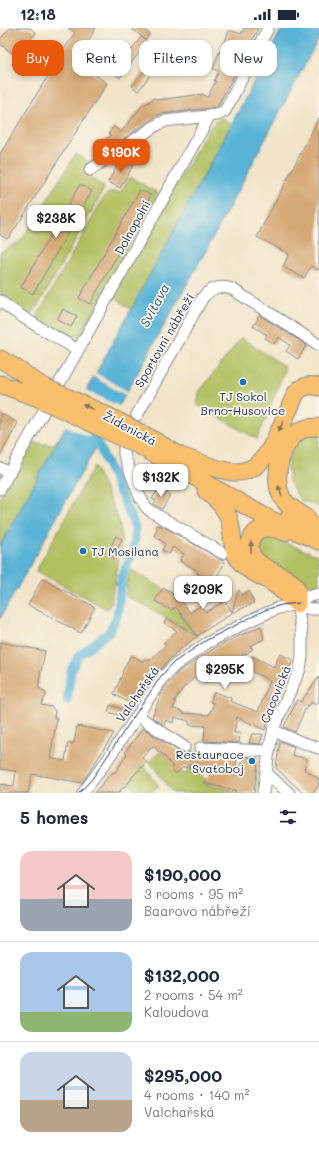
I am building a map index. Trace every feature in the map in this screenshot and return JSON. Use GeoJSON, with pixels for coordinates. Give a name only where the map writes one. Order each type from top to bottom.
{"type":"FeatureCollection","features":[{"type":"Feature","properties":{"kind":"highway"},"geometry":{"type":"LineString","coordinates":[[0,359],[14,367],[39,392]]}},
{"type":"Feature","properties":{"kind":"highway","name":"Židenická"},"geometry":{"type":"LineString","coordinates":[[0,371],[39,392]]}},
{"type":"Feature","properties":{"kind":"highway","name":"Židenická"},"geometry":{"type":"LineString","coordinates":[[0,384],[39,392],[108,416],[144,442],[178,461],[269,519],[319,541]]}},
{"type":"Feature","properties":{"kind":"highway"},"geometry":{"type":"LineString","coordinates":[[178,461],[227,471],[242,472],[252,468],[261,462],[270,451],[296,393],[306,386],[319,387]]}},
{"type":"Feature","properties":{"kind":"highway"},"geometry":{"type":"LineString","coordinates":[[0,389],[39,392]]}},
{"type":"Feature","properties":{"kind":"highway"},"geometry":{"type":"LineString","coordinates":[[319,427],[304,429],[291,439],[281,457],[278,470],[278,485],[280,493],[286,503],[319,526]]}},
{"type":"Feature","properties":{"kind":"highway"},"geometry":{"type":"LineString","coordinates":[[178,461],[224,508],[231,526],[234,549],[242,564],[273,583],[297,604]]}},
{"type":"Feature","properties":{"kind":"highway","name":"Židenická"},"geometry":{"type":"LineString","coordinates":[[178,461],[211,473],[273,508],[319,526]]}},
{"type":"Feature","properties":{"kind":"highway"},"geometry":{"type":"LineString","coordinates":[[297,604],[295,587],[290,582],[261,565],[256,560],[251,554],[250,541],[258,531],[266,528],[319,541]]}},
{"type":"Feature","properties":{"kind":"street"},"geometry":{"type":"LineString","coordinates":[[90,170],[165,120],[218,115],[225,111],[268,28]]}},
{"type":"Feature","properties":{"kind":"street","name":"Dolnopolní"},"geometry":{"type":"LineString","coordinates":[[0,489],[4,470],[78,350],[209,116]]}},
{"type":"Feature","properties":{"kind":"street","name":"Sportovní nábřeží"},"geometry":{"type":"LineString","coordinates":[[137,415],[203,297],[211,290],[222,287],[232,289],[319,345]]}},
{"type":"Feature","properties":{"kind":"street"},"geometry":{"type":"LineString","coordinates":[[0,301],[15,313],[78,350]]}},
{"type":"Feature","properties":{"kind":"street"},"geometry":{"type":"LineString","coordinates":[[124,443],[124,455],[140,498],[146,507],[222,553]]}},
{"type":"Feature","properties":{"kind":"street"},"geometry":{"type":"LineString","coordinates":[[297,604],[306,597],[319,594]]}},
{"type":"Feature","properties":{"kind":"street"},"geometry":{"type":"LineString","coordinates":[[297,604],[310,609],[319,609]]}},
{"type":"Feature","properties":{"kind":"street","name":"Valchařská"},"geometry":{"type":"LineString","coordinates":[[83,793],[138,716],[163,677],[175,665],[197,648],[268,611],[297,604]]}},
{"type":"Feature","properties":{"kind":"street","name":"Cacovická"},"geometry":{"type":"LineString","coordinates":[[263,793],[269,751],[274,730],[300,668],[302,657],[302,634],[297,604]]}},
{"type":"Feature","properties":{"kind":"street"},"geometry":{"type":"LineString","coordinates":[[138,716],[184,747]]}},
{"type":"Feature","properties":{"kind":"street"},"geometry":{"type":"LineString","coordinates":[[274,730],[319,748]]}},
{"type":"Feature","properties":{"kind":"street"},"geometry":{"type":"LineString","coordinates":[[200,748],[269,751]]}},
{"type":"Feature","properties":{"kind":"street"},"geometry":{"type":"LineString","coordinates":[[266,773],[289,793]]}},
{"type":"Feature","properties":{"kind":"green space"},"geometry":{"type":"Polygon","coordinates":[[[220,118],[225,119],[231,125],[131,310],[113,295],[209,128],[220,118]]]}},
{"type":"Feature","properties":{"kind":"green space"},"geometry":{"type":"Polygon","coordinates":[[[76,154],[87,161],[93,173],[89,176],[104,187],[103,191],[35,311],[30,315],[27,315],[14,307],[0,293],[0,253],[21,241],[76,154]]]}},
{"type":"Feature","properties":{"kind":"green space"},"geometry":{"type":"Polygon","coordinates":[[[130,177],[158,193],[96,306],[97,307],[80,334],[76,337],[69,336],[48,324],[45,328],[41,325],[38,319],[39,313],[104,197],[111,192],[120,193],[130,177]]]}},
{"type":"Feature","properties":{"kind":"green space","name":"TJ Sokol Brno-Husovice"},"geometry":{"type":"Polygon","coordinates":[[[241,338],[284,366],[284,372],[257,439],[196,404],[198,401],[199,392],[241,338]]]}},
{"type":"Feature","properties":{"kind":"green space"},"geometry":{"type":"Polygon","coordinates":[[[309,433],[319,435],[319,507],[300,500],[289,481],[287,463],[299,438],[309,433]]]}},
{"type":"Feature","properties":{"kind":"green space"},"geometry":{"type":"Polygon","coordinates":[[[59,438],[0,546],[0,496],[30,442],[52,445],[59,438]]]}},
{"type":"Feature","properties":{"kind":"green space","name":"TJ Mosilana"},"geometry":{"type":"Polygon","coordinates":[[[94,466],[118,518],[122,539],[115,582],[127,584],[131,570],[180,598],[175,608],[198,636],[194,638],[184,627],[126,596],[127,586],[114,584],[111,604],[107,609],[36,571],[94,466]]]}},
{"type":"Feature","properties":{"kind":"green space"},"geometry":{"type":"Polygon","coordinates":[[[271,537],[319,556],[319,585],[314,586],[309,584],[260,557],[258,546],[262,539],[271,537]]]}},
{"type":"Feature","properties":{"kind":"green space"},"geometry":{"type":"Polygon","coordinates":[[[160,752],[184,775],[190,768],[190,765],[206,780],[204,783],[231,790],[232,788],[235,788],[234,793],[173,793],[149,761],[160,752]]]}},
{"type":"Feature","properties":{"kind":"green space"},"geometry":{"type":"Polygon","coordinates":[[[143,765],[159,786],[152,791],[152,793],[138,793],[124,778],[143,765]]]}},
{"type":"Feature","properties":{"kind":"water","name":"Svitava"},"geometry":{"type":"Polygon","coordinates":[[[282,28],[319,28],[319,38],[209,245],[0,619],[0,546],[106,355],[257,76],[277,76],[277,40],[276,40],[282,28]]]}},
{"type":"Feature","properties":{"kind":"pier"},"geometry":{"type":"Polygon","coordinates":[[[94,372],[129,392],[127,396],[92,376],[94,372]]]}},
{"type":"Feature","properties":{"kind":"pier"},"geometry":{"type":"Polygon","coordinates":[[[84,389],[121,407],[101,443],[64,425],[84,389]]]}},
{"type":"Feature","properties":{"kind":"building"},"geometry":{"type":"Polygon","coordinates":[[[10,28],[30,28],[36,33],[30,40],[12,40],[12,53],[0,44],[0,39],[10,28]]]}},
{"type":"Feature","properties":{"kind":"building"},"geometry":{"type":"Polygon","coordinates":[[[68,28],[96,28],[89,40],[72,40],[72,76],[96,76],[107,83],[11,235],[7,239],[0,235],[0,154],[48,76],[64,76],[64,50],[75,32],[68,28]]]}},
{"type":"Feature","properties":{"kind":"building"},"geometry":{"type":"Polygon","coordinates":[[[131,28],[142,28],[150,34],[146,40],[131,28]]]}},
{"type":"Feature","properties":{"kind":"building"},"geometry":{"type":"Polygon","coordinates":[[[244,28],[258,28],[252,40],[226,40],[229,30],[241,34],[244,28]]]}},
{"type":"Feature","properties":{"kind":"building"},"geometry":{"type":"Polygon","coordinates":[[[141,37],[145,40],[139,40],[139,53],[131,63],[131,50],[141,37]]]}},
{"type":"Feature","properties":{"kind":"building"},"geometry":{"type":"Polygon","coordinates":[[[220,50],[220,76],[234,76],[217,107],[161,114],[104,152],[99,145],[111,136],[109,133],[114,127],[121,132],[142,106],[155,98],[158,100],[203,94],[207,98],[216,81],[214,81],[219,71],[213,69],[220,50]]]}},
{"type":"Feature","properties":{"kind":"building"},"geometry":{"type":"Polygon","coordinates":[[[140,76],[149,76],[138,91],[132,86],[140,76]]]}},
{"type":"Feature","properties":{"kind":"building"},"geometry":{"type":"Polygon","coordinates":[[[319,118],[319,270],[311,266],[304,278],[283,267],[289,254],[257,237],[319,118]]]}},
{"type":"Feature","properties":{"kind":"building"},"geometry":{"type":"Polygon","coordinates":[[[122,157],[134,164],[120,188],[108,182],[122,157]]]}},
{"type":"Feature","properties":{"kind":"building"},"geometry":{"type":"Polygon","coordinates":[[[80,184],[92,191],[33,294],[21,287],[80,184]]]}},
{"type":"Feature","properties":{"kind":"building"},"geometry":{"type":"Polygon","coordinates":[[[140,190],[151,195],[90,304],[79,298],[140,190]]]}},
{"type":"Feature","properties":{"kind":"building"},"geometry":{"type":"Polygon","coordinates":[[[63,309],[77,316],[71,327],[57,319],[63,309]]]}},
{"type":"Feature","properties":{"kind":"building"},"geometry":{"type":"Polygon","coordinates":[[[259,315],[307,345],[298,359],[286,351],[290,345],[279,337],[274,344],[265,338],[267,335],[253,326],[259,315]]]}},
{"type":"Feature","properties":{"kind":"building"},"geometry":{"type":"Polygon","coordinates":[[[0,413],[18,423],[0,456],[0,413]]]}},
{"type":"Feature","properties":{"kind":"building"},"geometry":{"type":"Polygon","coordinates":[[[159,488],[170,495],[162,509],[154,504],[156,501],[152,499],[159,488]]]}},
{"type":"Feature","properties":{"kind":"building"},"geometry":{"type":"Polygon","coordinates":[[[161,525],[225,562],[213,583],[197,573],[198,571],[180,561],[184,554],[173,547],[169,554],[162,550],[165,544],[154,535],[157,529],[156,526],[161,525]]]}},
{"type":"Feature","properties":{"kind":"building"},"geometry":{"type":"Polygon","coordinates":[[[116,536],[122,539],[117,549],[120,550],[115,559],[109,556],[111,551],[109,550],[116,536]]]}},
{"type":"Feature","properties":{"kind":"building"},"geometry":{"type":"Polygon","coordinates":[[[42,579],[95,607],[81,633],[28,605],[42,579]]]}},
{"type":"Feature","properties":{"kind":"building"},"geometry":{"type":"Polygon","coordinates":[[[163,588],[180,598],[190,613],[200,606],[206,612],[225,601],[232,612],[239,590],[242,595],[249,591],[254,603],[232,613],[197,636],[176,607],[171,610],[155,601],[163,588]]]}},
{"type":"Feature","properties":{"kind":"building"},"geometry":{"type":"Polygon","coordinates":[[[167,618],[197,636],[168,661],[149,682],[133,705],[114,694],[123,673],[122,672],[131,655],[143,662],[145,659],[149,661],[166,645],[163,643],[177,631],[164,623],[167,618]]]}},
{"type":"Feature","properties":{"kind":"building"},"geometry":{"type":"Polygon","coordinates":[[[261,626],[264,639],[250,646],[253,649],[247,653],[213,670],[216,676],[207,682],[204,682],[199,674],[184,687],[174,701],[176,702],[173,709],[182,711],[182,713],[209,715],[214,703],[210,702],[214,692],[231,698],[230,701],[258,712],[270,681],[244,667],[252,656],[274,667],[280,654],[293,660],[280,687],[265,730],[237,717],[234,733],[240,733],[239,743],[204,741],[205,726],[189,725],[189,721],[174,717],[173,723],[166,720],[164,725],[152,717],[163,690],[178,672],[215,648],[261,626]]]}},
{"type":"Feature","properties":{"kind":"building"},"geometry":{"type":"Polygon","coordinates":[[[0,642],[45,651],[38,687],[45,692],[46,695],[41,705],[52,707],[55,711],[54,718],[57,718],[50,758],[65,761],[68,743],[74,743],[77,726],[114,733],[82,783],[32,774],[28,793],[0,793],[0,784],[14,786],[16,771],[0,769],[0,642]]]}},
{"type":"Feature","properties":{"kind":"building"},"geometry":{"type":"Polygon","coordinates":[[[319,677],[319,701],[316,705],[311,702],[309,706],[307,705],[295,732],[284,727],[297,700],[301,702],[319,677]]]}},
{"type":"Feature","properties":{"kind":"building"},"geometry":{"type":"Polygon","coordinates":[[[110,705],[129,711],[125,717],[108,712],[110,705]]]}},
{"type":"Feature","properties":{"kind":"building"},"geometry":{"type":"Polygon","coordinates":[[[143,728],[183,754],[189,752],[200,755],[237,757],[235,773],[238,774],[244,757],[258,758],[254,793],[234,793],[236,791],[204,783],[212,772],[205,771],[206,766],[190,764],[190,768],[183,767],[176,774],[171,768],[173,767],[164,756],[153,746],[142,758],[147,762],[118,793],[94,793],[113,772],[115,773],[127,754],[125,752],[143,728]]]}},
{"type":"Feature","properties":{"kind":"building"},"geometry":{"type":"Polygon","coordinates":[[[252,734],[263,734],[260,744],[249,743],[252,734]]]}},
{"type":"Feature","properties":{"kind":"building"},"geometry":{"type":"Polygon","coordinates":[[[280,741],[294,747],[292,755],[307,759],[304,769],[319,779],[319,785],[312,793],[303,793],[276,768],[280,741]]]}},
{"type":"Feature","properties":{"kind":"waterway"},"geometry":{"type":"LineString","coordinates":[[67,701],[71,671],[78,656],[109,632],[117,617],[122,577],[133,551],[135,538],[135,528],[131,517],[93,433]]}},
{"type":"Feature","properties":{"kind":"tram line"},"geometry":{"type":"LineString","coordinates":[[79,793],[92,779],[161,676],[173,663],[205,641],[265,610],[281,605],[299,603]]}},
{"type":"Feature","properties":{"kind":"place","name":"TJ Sokol Brno-Husovice"},"geometry":{"type":"Point","coordinates":[243,382]}},
{"type":"Feature","properties":{"kind":"place","name":"TJ Mosilana"},"geometry":{"type":"Point","coordinates":[83,551]}},
{"type":"Feature","properties":{"kind":"place","name":"Restaurace Svatoboj"},"geometry":{"type":"Point","coordinates":[252,761]}}]}
